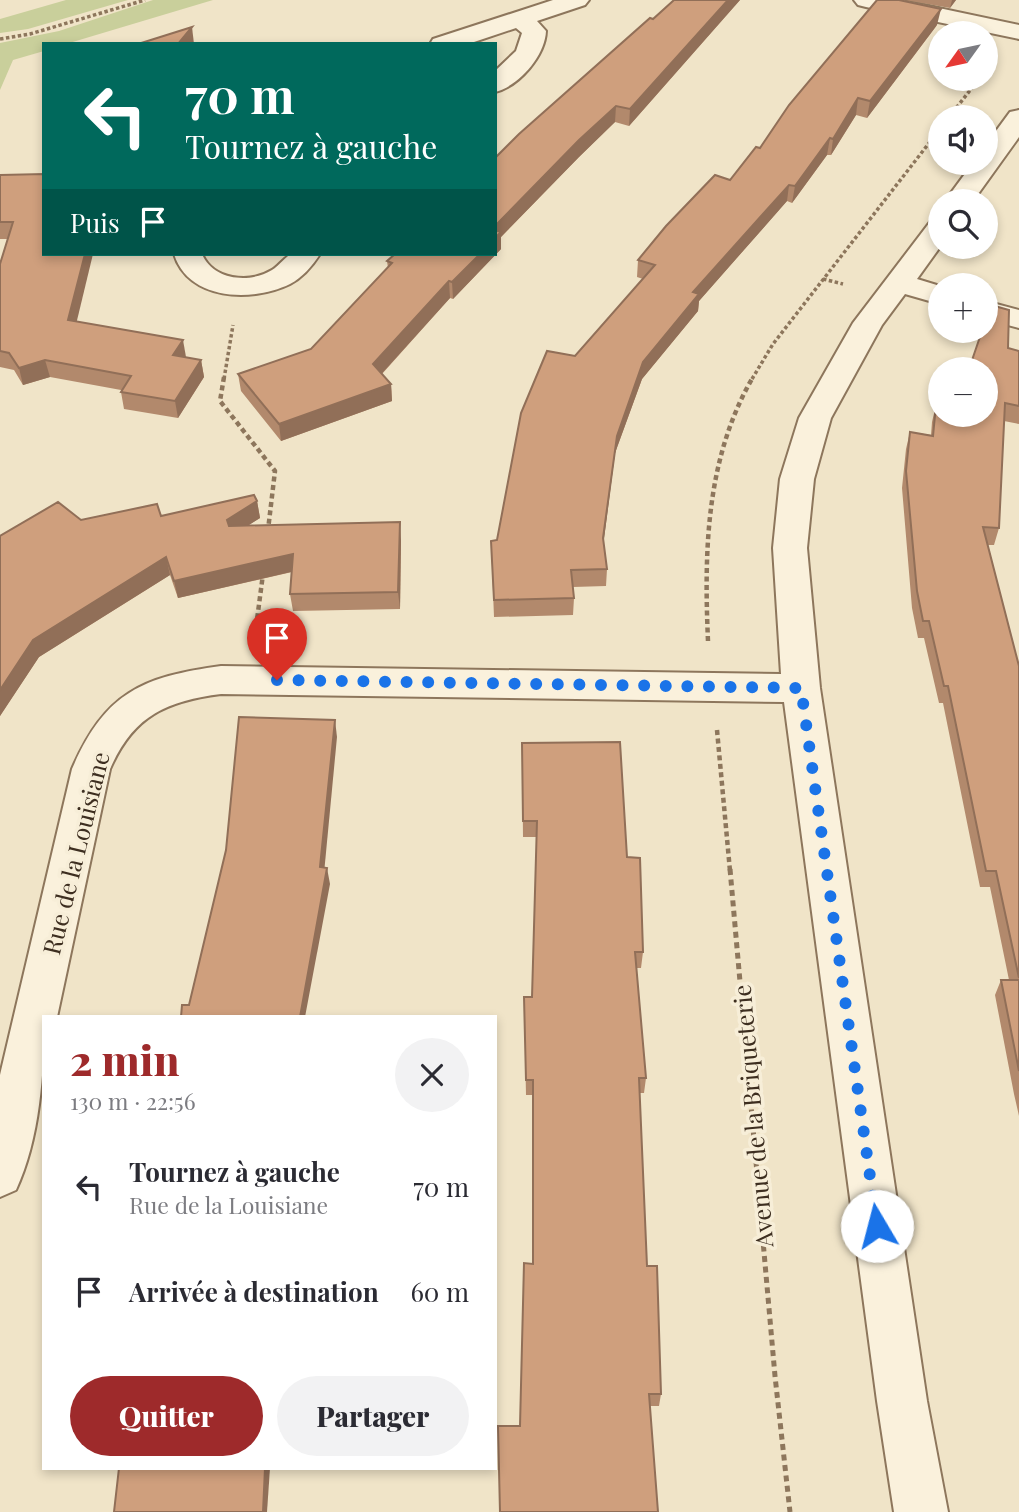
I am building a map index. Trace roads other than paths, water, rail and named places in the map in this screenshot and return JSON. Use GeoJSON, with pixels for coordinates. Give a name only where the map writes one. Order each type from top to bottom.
{"type":"FeatureCollection","features":[{"type":"Feature","properties":{"kind":"street"},"geometry":{"type":"LineString","coordinates":[[448,42],[577,0]]}},
{"type":"Feature","properties":{"kind":"street"},"geometry":{"type":"LineString","coordinates":[[866,0],[1019,32]]}},
{"type":"Feature","properties":{"kind":"street"},"geometry":{"type":"LineString","coordinates":[[497,82],[523,59],[534,38],[534,31],[521,19]]}},
{"type":"Feature","properties":{"kind":"street"},"geometry":{"type":"LineString","coordinates":[[968,189],[1019,118]]}},
{"type":"Feature","properties":{"kind":"street"},"geometry":{"type":"LineString","coordinates":[[921,1512],[902,1401],[801,688],[790,560],[792,512],[797,479],[815,418],[868,323],[928,244]]}},
{"type":"Feature","properties":{"kind":"street"},"geometry":{"type":"LineString","coordinates":[[189,256],[192,265],[214,282],[248,286],[277,279],[304,256]]}},
{"type":"Feature","properties":{"kind":"street"},"geometry":{"type":"LineString","coordinates":[[900,282],[928,291]]}},
{"type":"Feature","properties":{"kind":"street"},"geometry":{"type":"LineString","coordinates":[[998,313],[1019,319]]}},
{"type":"Feature","properties":{"kind":"street","name":"Rue de la Louisiane"},"geometry":{"type":"LineString","coordinates":[[0,1175],[91,769],[107,732],[121,717],[140,704],[167,690],[221,680],[801,688]]}}]}
